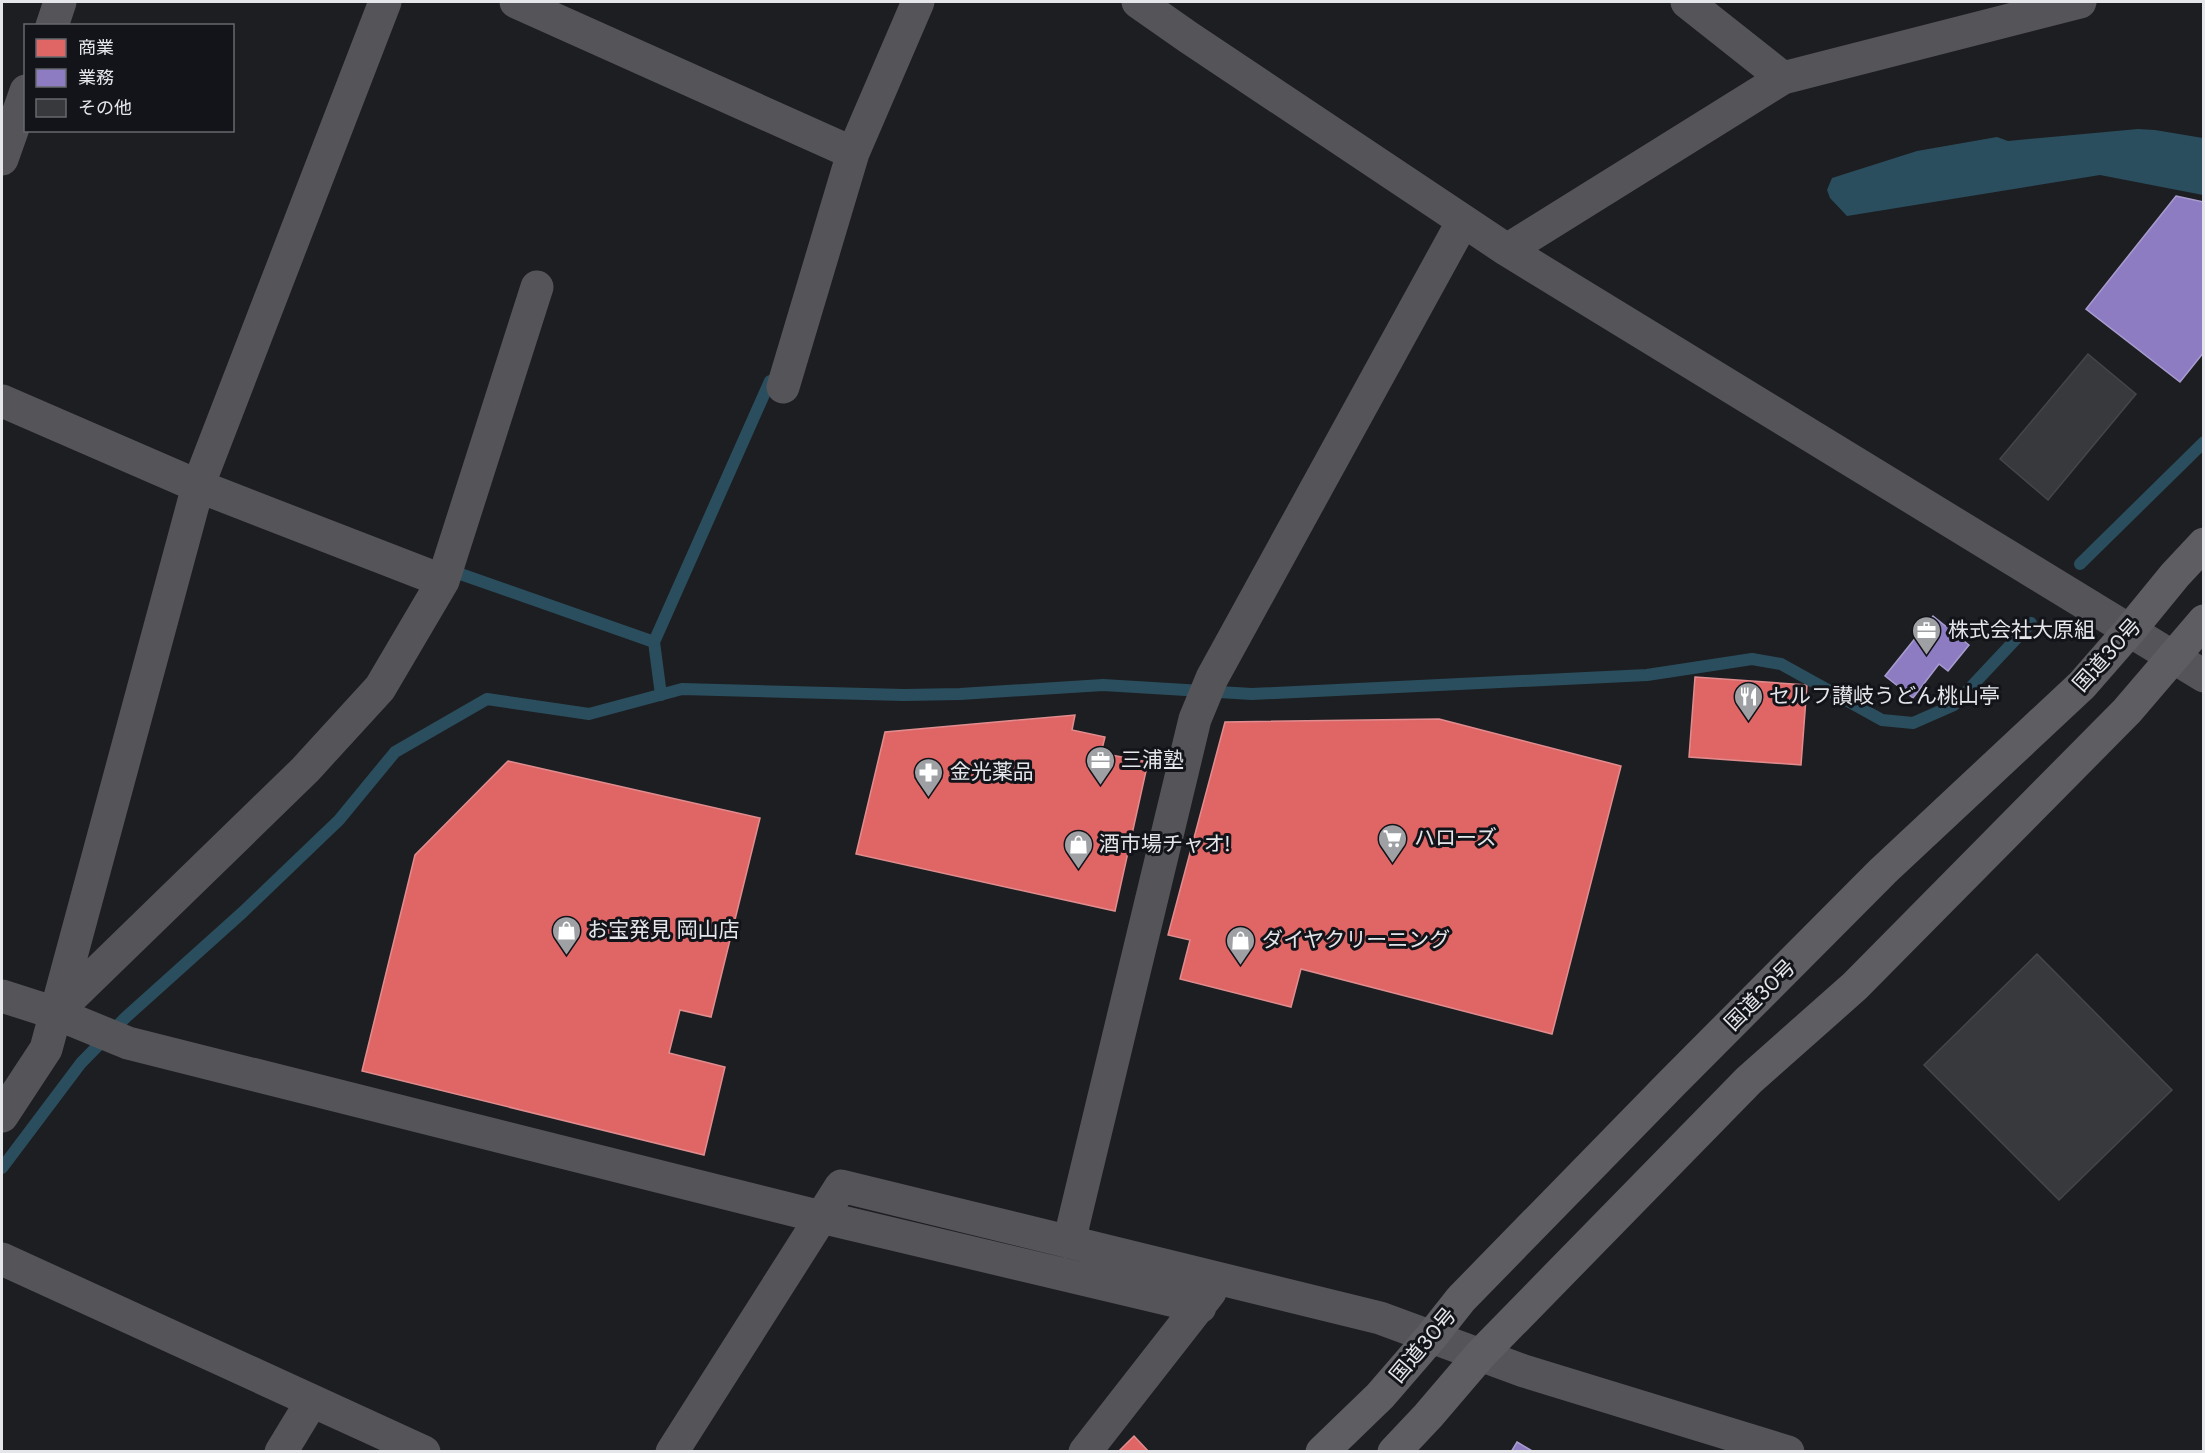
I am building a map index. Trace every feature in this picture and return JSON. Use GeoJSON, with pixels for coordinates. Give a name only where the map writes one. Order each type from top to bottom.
{"type":"FeatureCollection","features":[{"type":"Feature","properties":{"kind":"highway","name":"国道30号"},"geometry":{"type":"LineString","coordinates":[[1322,1452],[1380,1396],[1461,1299],[1680,1074],[1883,871],[2082,685],[2204,544]]}},
{"type":"Feature","properties":{"kind":"highway"},"geometry":{"type":"LineString","coordinates":[[1394,1452],[1481,1354],[1749,1080],[1855,986],[2127,711],[2204,621]]}},
{"type":"Feature","properties":{"kind":"street"},"geometry":{"type":"LineString","coordinates":[[52,24],[60,2]]}},
{"type":"Feature","properties":{"kind":"street"},"geometry":{"type":"LineString","coordinates":[[2,1116],[46,1049],[202,476],[385,2]]}},
{"type":"Feature","properties":{"kind":"street"},"geometry":{"type":"LineString","coordinates":[[516,2],[853,153]]}},
{"type":"Feature","properties":{"kind":"street"},"geometry":{"type":"LineString","coordinates":[[783,387],[853,153],[918,2]]}},
{"type":"Feature","properties":{"kind":"street"},"geometry":{"type":"LineString","coordinates":[[1138,2],[1507,250],[2204,676]]}},
{"type":"Feature","properties":{"kind":"street"},"geometry":{"type":"LineString","coordinates":[[1687,2],[1783,78]]}},
{"type":"Feature","properties":{"kind":"street"},"geometry":{"type":"LineString","coordinates":[[1507,250],[1783,78],[2080,2]]}},
{"type":"Feature","properties":{"kind":"street"},"geometry":{"type":"LineString","coordinates":[[2,159],[24,97]]}},
{"type":"Feature","properties":{"kind":"street"},"geometry":{"type":"LineString","coordinates":[[1069,1242],[1195,719],[1212,678],[1463,221]]}},
{"type":"Feature","properties":{"kind":"street"},"geometry":{"type":"LineString","coordinates":[[55,1013],[305,770],[380,688],[445,573],[537,287]]}},
{"type":"Feature","properties":{"kind":"street"},"geometry":{"type":"LineString","coordinates":[[2,401],[202,476],[445,573]]}},
{"type":"Feature","properties":{"kind":"street"},"geometry":{"type":"LineString","coordinates":[[2,996],[55,1013],[128,1043],[821,1217],[1200,1307]]}},
{"type":"Feature","properties":{"kind":"street"},"geometry":{"type":"LineString","coordinates":[[672,1452],[841,1186],[1380,1318],[1524,1371],[1788,1452]]}},
{"type":"Feature","properties":{"kind":"street"},"geometry":{"type":"LineString","coordinates":[[2,1259],[424,1452]]}},
{"type":"Feature","properties":{"kind":"street"},"geometry":{"type":"LineString","coordinates":[[1085,1452],[1200,1307],[1219,1278]]}},
{"type":"Feature","properties":{"kind":"street"},"geometry":{"type":"LineString","coordinates":[[280,1452],[312,1401]]}},
{"type":"Feature","properties":{"kind":"water"},"geometry":{"type":"Polygon","coordinates":[[[2138,129],[2203,138],[2203,195],[2100,175],[1847,216],[1830,198],[1827,190],[1832,178],[1917,151],[1997,137],[2008,141],[2138,129]]]}},
{"type":"Feature","properties":{"kind":"building: 商業"},"geometry":{"type":"Polygon","coordinates":[[[1695,677],[1807,685],[1801,765],[1689,757],[1695,677]]]}},
{"type":"Feature","properties":{"kind":"building: 商業"},"geometry":{"type":"Polygon","coordinates":[[[1075,715],[1072,730],[1105,737],[1101,753],[1148,762],[1115,911],[856,854],[885,732],[1075,715]]]}},
{"type":"Feature","properties":{"kind":"building: 商業"},"geometry":{"type":"Polygon","coordinates":[[[1439,719],[1621,766],[1552,1034],[1301,969],[1291,1007],[1180,979],[1190,940],[1168,935],[1225,722],[1439,719]]]}},
{"type":"Feature","properties":{"kind":"building: 商業"},"geometry":{"type":"Polygon","coordinates":[[[508,761],[760,818],[711,1017],[680,1010],[669,1053],[725,1067],[704,1155],[362,1071],[415,855],[508,761]]]}},
{"type":"Feature","properties":{"kind":"building: 商業"},"geometry":{"type":"Polygon","coordinates":[[[1134,1436],[1149,1452],[1118,1452],[1134,1436]]]}},
{"type":"Feature","properties":{"kind":"building: 業務"},"geometry":{"type":"Polygon","coordinates":[[[2176,196],[2204,202],[2204,352],[2180,382],[2086,309],[2176,196]]]}},
{"type":"Feature","properties":{"kind":"building: 業務"},"geometry":{"type":"Polygon","coordinates":[[[1933,616],[1969,645],[1948,671],[1939,664],[1913,698],[1885,676],[1933,616]]]}},
{"type":"Feature","properties":{"kind":"building: 業務"},"geometry":{"type":"Polygon","coordinates":[[[1517,1442],[1534,1452],[1511,1452],[1517,1442]]]}},
{"type":"Feature","properties":{"kind":"building: その他"},"geometry":{"type":"Polygon","coordinates":[[[2088,354],[2136,394],[2048,500],[2000,459],[2088,354]]]}},
{"type":"Feature","properties":{"kind":"building: その他"},"geometry":{"type":"Polygon","coordinates":[[[2037,954],[2172,1090],[2059,1200],[1924,1065],[2037,954]]]}},
{"type":"Feature","properties":{"kind":"waterway"},"geometry":{"type":"LineString","coordinates":[[654,642],[770,381]]}},
{"type":"Feature","properties":{"kind":"waterway"},"geometry":{"type":"LineString","coordinates":[[2080,564],[2204,442]]}},
{"type":"Feature","properties":{"kind":"waterway"},"geometry":{"type":"LineString","coordinates":[[449,570],[654,642],[661,695]]}},
{"type":"Feature","properties":{"kind":"waterway"},"geometry":{"type":"LineString","coordinates":[[2,1168],[81,1063],[125,1018],[243,912],[339,820],[395,752],[487,699],[589,714],[682,689],[904,695],[960,694],[1103,685],[1252,694],[1647,675],[1752,659],[1781,664],[1882,720],[1913,723],[1954,705],[2031,623]]}},
{"type":"Feature","properties":{"kind":"place","name":"株式会社大原組"},"geometry":{"type":"Point","coordinates":[1927,656]}},
{"type":"Feature","properties":{"kind":"place","name":"セルフ讃岐うどん桃山亭"},"geometry":{"type":"Point","coordinates":[1748,722]}},
{"type":"Feature","properties":{"kind":"place","name":"三浦塾"},"geometry":{"type":"Point","coordinates":[1100,786]}},
{"type":"Feature","properties":{"kind":"place","name":"金光薬品"},"geometry":{"type":"Point","coordinates":[929,798]}},
{"type":"Feature","properties":{"kind":"place","name":"ハローズ"},"geometry":{"type":"Point","coordinates":[1393,864]}},
{"type":"Feature","properties":{"kind":"place","name":"酒市場チャオ!"},"geometry":{"type":"Point","coordinates":[1078,870]}},
{"type":"Feature","properties":{"kind":"place","name":"お宝発見 岡山店"},"geometry":{"type":"Point","coordinates":[566,956]}},
{"type":"Feature","properties":{"kind":"place","name":"ダイヤクリーニング"},"geometry":{"type":"Point","coordinates":[1241,966]}}]}
